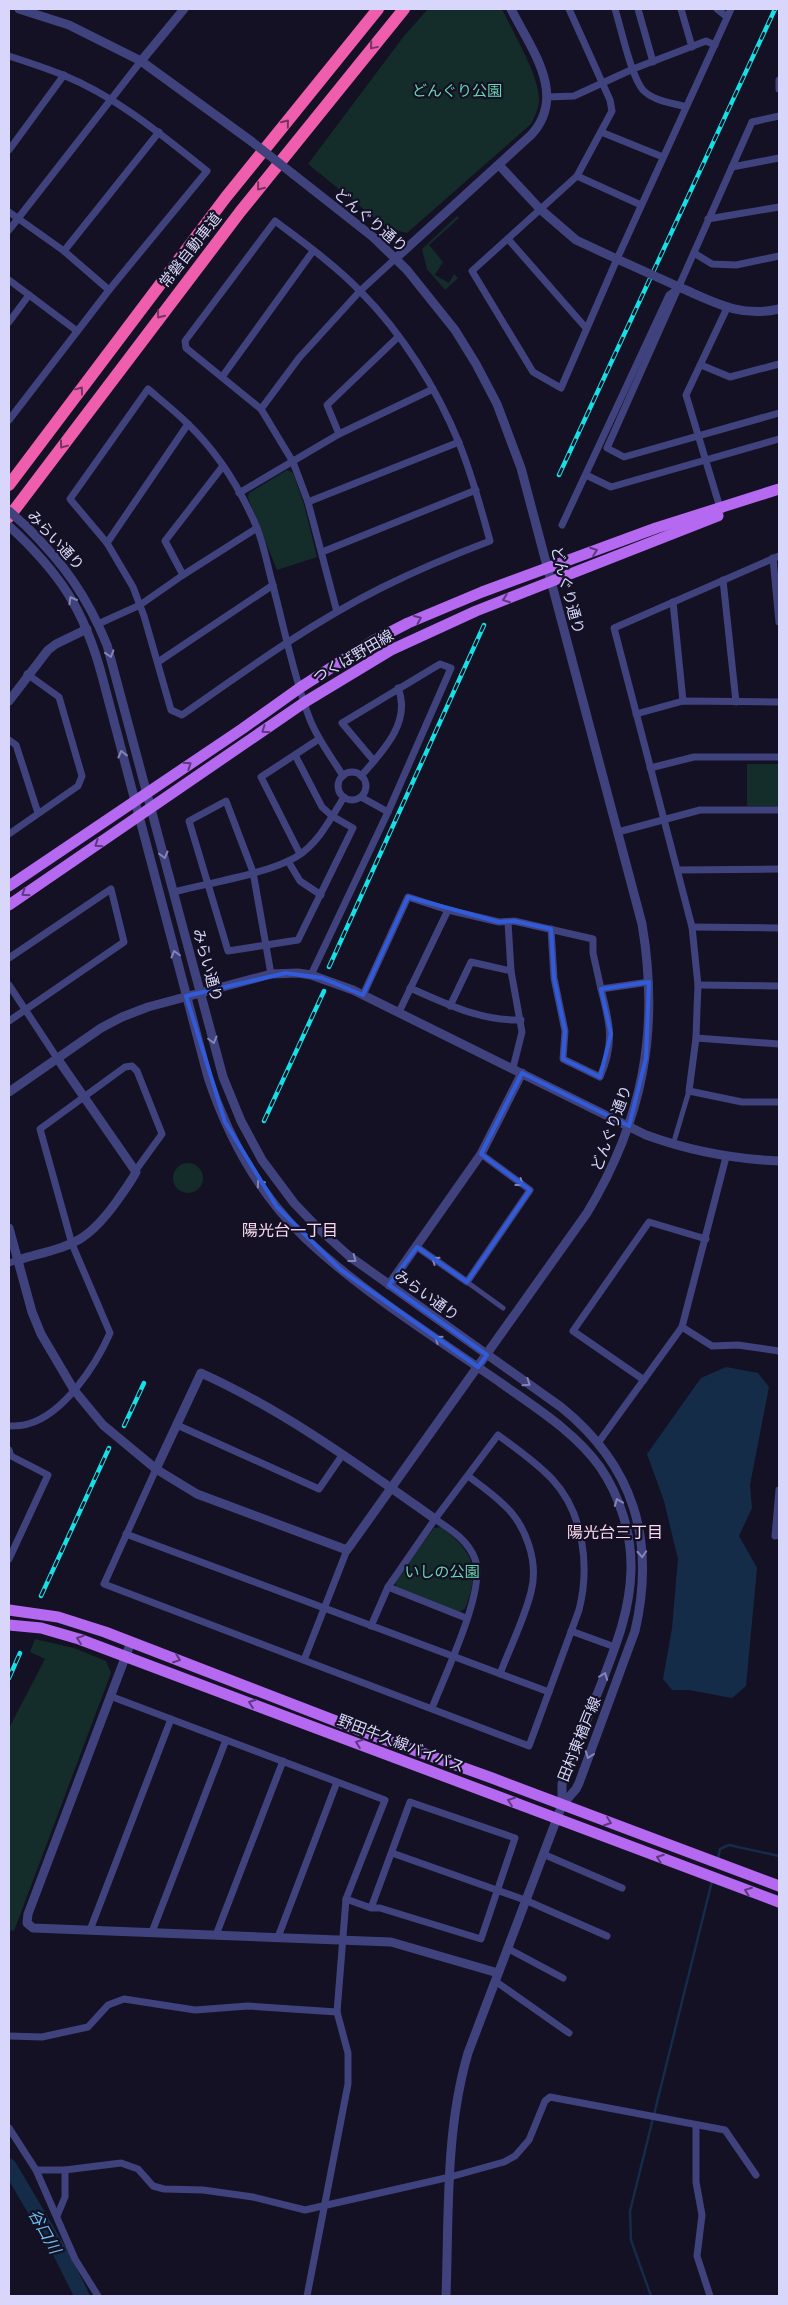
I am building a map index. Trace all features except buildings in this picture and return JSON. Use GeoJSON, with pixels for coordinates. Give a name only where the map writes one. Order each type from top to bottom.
{"type":"FeatureCollection","features":[{"type":"Feature","properties":{"kind":"highway","name":"常磐自動車道"},"geometry":{"type":"LineString","coordinates":[[9,485],[226,197],[378,9]]}},
{"type":"Feature","properties":{"kind":"highway","name":"常磐自動車道"},"geometry":{"type":"LineString","coordinates":[[9,517],[240,212],[404,9]]}},
{"type":"Feature","properties":{"kind":"main road","name":"つくば野田線"},"geometry":{"type":"LineString","coordinates":[[9,905],[305,702],[360,668],[414,639],[468,614],[552,582],[721,511],[779,489]]}},
{"type":"Feature","properties":{"kind":"main road","name":"つくば野田線"},"geometry":{"type":"LineString","coordinates":[[9,886],[300,687],[373,641],[408,623],[482,592],[548,568],[721,511]]}},
{"type":"Feature","properties":{"kind":"main road","name":"野田牛久線バイパス"},"geometry":{"type":"LineString","coordinates":[[9,1610],[28,1611],[69,1619],[326,1718],[779,1886]]}},
{"type":"Feature","properties":{"kind":"main road","name":"野田牛久線バイパス"},"geometry":{"type":"LineString","coordinates":[[9,1625],[60,1632],[779,1902]]}},
{"type":"Feature","properties":{"kind":"street","name":"どんぐり通り"},"geometry":{"type":"LineString","coordinates":[[19,9],[68,25],[142,60],[251,141],[373,237],[396,258],[454,330],[476,364],[497,404],[521,468],[642,924],[649,982],[649,1026],[646,1058],[638,1097],[629,1126],[606,1182],[587,1213],[487,1355],[390,1487],[347,1550]]}},
{"type":"Feature","properties":{"kind":"street"},"geometry":{"type":"LineString","coordinates":[[9,230],[184,9]]}},
{"type":"Feature","properties":{"kind":"street"},"geometry":{"type":"LineString","coordinates":[[261,409],[299,358],[360,291],[499,165],[545,117],[548,97],[546,79],[511,9]]}},
{"type":"Feature","properties":{"kind":"street"},"geometry":{"type":"LineString","coordinates":[[569,9],[603,84],[612,110],[577,176],[472,271],[533,372],[560,388],[731,9]]}},
{"type":"Feature","properties":{"kind":"street"},"geometry":{"type":"LineString","coordinates":[[615,9],[633,69],[643,90],[658,99],[686,107]]}},
{"type":"Feature","properties":{"kind":"street"},"geometry":{"type":"LineString","coordinates":[[638,9],[653,62]]}},
{"type":"Feature","properties":{"kind":"street"},"geometry":{"type":"LineString","coordinates":[[681,9],[692,48]]}},
{"type":"Feature","properties":{"kind":"street"},"geometry":{"type":"LineString","coordinates":[[717,9],[727,17]]}},
{"type":"Feature","properties":{"kind":"street"},"geometry":{"type":"LineString","coordinates":[[548,97],[574,96],[633,69],[692,48],[706,41],[715,45]]}},
{"type":"Feature","properties":{"kind":"street"},"geometry":{"type":"LineString","coordinates":[[9,56],[64,75],[112,100],[159,132],[207,170],[109,290],[9,420]]}},
{"type":"Feature","properties":{"kind":"street"},"geometry":{"type":"LineString","coordinates":[[9,150],[64,75]]}},
{"type":"Feature","properties":{"kind":"street"},"geometry":{"type":"LineString","coordinates":[[779,80],[779,89]]}},
{"type":"Feature","properties":{"kind":"street"},"geometry":{"type":"LineString","coordinates":[[779,116],[752,122],[607,448],[624,457],[779,413]]}},
{"type":"Feature","properties":{"kind":"street"},"geometry":{"type":"LineString","coordinates":[[64,251],[159,132]]}},
{"type":"Feature","properties":{"kind":"street"},"geometry":{"type":"LineString","coordinates":[[601,132],[663,157]]}},
{"type":"Feature","properties":{"kind":"street"},"geometry":{"type":"LineString","coordinates":[[732,167],[779,158]]}},
{"type":"Feature","properties":{"kind":"street"},"geometry":{"type":"LineString","coordinates":[[499,165],[540,209],[576,240],[727,308],[754,312],[779,309]]}},
{"type":"Feature","properties":{"kind":"street"},"geometry":{"type":"LineString","coordinates":[[577,176],[641,205]]}},
{"type":"Feature","properties":{"kind":"street"},"geometry":{"type":"LineString","coordinates":[[708,219],[779,207]]}},
{"type":"Feature","properties":{"kind":"street"},"geometry":{"type":"LineString","coordinates":[[9,212],[64,251],[109,290]]}},
{"type":"Feature","properties":{"kind":"street"},"geometry":{"type":"LineString","coordinates":[[337,612],[308,502],[293,462],[261,409],[186,348],[185,341],[275,221],[313,250],[360,291],[398,337],[433,389],[459,442],[476,490],[490,541],[424,567],[337,612],[288,642],[182,715],[171,710],[158,662],[133,587],[107,543],[70,499],[148,389],[188,424],[223,466],[257,528],[273,585],[288,642],[300,687],[305,702],[319,739],[342,776]]}},
{"type":"Feature","properties":{"kind":"street"},"geometry":{"type":"LineString","coordinates":[[508,239],[586,328]]}},
{"type":"Feature","properties":{"kind":"street"},"geometry":{"type":"LineString","coordinates":[[222,377],[313,250]]}},
{"type":"Feature","properties":{"kind":"street"},"geometry":{"type":"LineString","coordinates":[[694,253],[712,264],[736,265],[779,256]]}},
{"type":"Feature","properties":{"kind":"street"},"geometry":{"type":"LineString","coordinates":[[9,280],[77,331]]}},
{"type":"Feature","properties":{"kind":"street"},"geometry":{"type":"LineString","coordinates":[[562,525],[669,295],[679,287]]}},
{"type":"Feature","properties":{"kind":"street"},"geometry":{"type":"LineString","coordinates":[[9,322],[29,295]]}},
{"type":"Feature","properties":{"kind":"street"},"geometry":{"type":"LineString","coordinates":[[721,511],[686,395],[727,308]]}},
{"type":"Feature","properties":{"kind":"street"},"geometry":{"type":"LineString","coordinates":[[339,434],[327,405],[398,337]]}},
{"type":"Feature","properties":{"kind":"street"},"geometry":{"type":"LineString","coordinates":[[700,365],[730,377],[779,364]]}},
{"type":"Feature","properties":{"kind":"street"},"geometry":{"type":"LineString","coordinates":[[239,493],[339,434],[433,389]]}},
{"type":"Feature","properties":{"kind":"street"},"geometry":{"type":"LineString","coordinates":[[107,543],[188,424]]}},
{"type":"Feature","properties":{"kind":"street"},"geometry":{"type":"LineString","coordinates":[[586,475],[610,488],[779,439]]}},
{"type":"Feature","properties":{"kind":"street"},"geometry":{"type":"LineString","coordinates":[[308,502],[459,442]]}},
{"type":"Feature","properties":{"kind":"street"},"geometry":{"type":"LineString","coordinates":[[183,574],[165,541],[223,466]]}},
{"type":"Feature","properties":{"kind":"street"},"geometry":{"type":"LineString","coordinates":[[322,552],[476,490]]}},
{"type":"Feature","properties":{"kind":"street","name":"みらい通り"},"geometry":{"type":"LineString","coordinates":[[9,511],[51,551],[67,571],[98,624],[117,679],[223,1077],[241,1121],[262,1160],[294,1203],[349,1256],[487,1355]]}},
{"type":"Feature","properties":{"kind":"street","name":"みらい通り"},"geometry":{"type":"LineString","coordinates":[[9,526],[54,573],[88,630],[102,676],[208,1077],[225,1122],[257,1180],[277,1207],[307,1240],[342,1270],[478,1367]]}},
{"type":"Feature","properties":{"kind":"street"},"geometry":{"type":"LineString","coordinates":[[98,624],[140,605],[183,574],[257,528]]}},
{"type":"Feature","properties":{"kind":"street"},"geometry":{"type":"LineString","coordinates":[[675,1138],[688,1091],[696,1038],[698,985],[692,927],[614,628],[776,557],[779,622]]}},
{"type":"Feature","properties":{"kind":"street"},"geometry":{"type":"LineString","coordinates":[[722,580],[736,702]]}},
{"type":"Feature","properties":{"kind":"street"},"geometry":{"type":"LineString","coordinates":[[158,662],[273,585]]}},
{"type":"Feature","properties":{"kind":"street"},"geometry":{"type":"LineString","coordinates":[[673,602],[683,701]]}},
{"type":"Feature","properties":{"kind":"street"},"geometry":{"type":"LineString","coordinates":[[9,701],[42,656],[56,644],[88,630]]}},
{"type":"Feature","properties":{"kind":"street"},"geometry":{"type":"LineString","coordinates":[[311,975],[388,812],[451,668],[440,664],[342,723],[374,761]]}},
{"type":"Feature","properties":{"kind":"street"},"geometry":{"type":"LineString","coordinates":[[9,834],[78,786],[82,776],[59,697],[28,674]]}},
{"type":"Feature","properties":{"kind":"street"},"geometry":{"type":"LineString","coordinates":[[361,776],[393,737],[404,701],[398,688]]}},
{"type":"Feature","properties":{"kind":"street"},"geometry":{"type":"LineString","coordinates":[[636,714],[683,701],[779,702]]}},
{"type":"Feature","properties":{"kind":"street"},"geometry":{"type":"LineString","coordinates":[[300,854],[261,777],[319,739]]}},
{"type":"Feature","properties":{"kind":"street"},"geometry":{"type":"LineString","coordinates":[[9,740],[16,745],[38,813]]}},
{"type":"Feature","properties":{"kind":"street"},"geometry":{"type":"LineString","coordinates":[[271,974],[266,943],[253,872],[226,800],[189,821],[228,951],[266,943],[298,940],[352,828],[332,816],[322,807],[295,755]]}},
{"type":"Feature","properties":{"kind":"street"},"geometry":{"type":"LineString","coordinates":[[650,768],[694,757],[779,757]]}},
{"type":"Feature","properties":{"kind":"street"},"geometry":{"type":"LineString","coordinates":[[350,773],[361,776],[366,784],[361,797],[352,800],[344,797],[338,789],[342,776],[350,773]]}},
{"type":"Feature","properties":{"kind":"street"},"geometry":{"type":"LineString","coordinates":[[174,892],[288,861],[300,854],[327,825],[344,797]]}},
{"type":"Feature","properties":{"kind":"street"},"geometry":{"type":"LineString","coordinates":[[361,797],[388,812]]}},
{"type":"Feature","properties":{"kind":"street"},"geometry":{"type":"LineString","coordinates":[[618,832],[700,810],[779,810]]}},
{"type":"Feature","properties":{"kind":"street"},"geometry":{"type":"LineString","coordinates":[[288,861],[300,881],[321,895]]}},
{"type":"Feature","properties":{"kind":"street"},"geometry":{"type":"LineString","coordinates":[[678,870],[779,869]]}},
{"type":"Feature","properties":{"kind":"street"},"geometry":{"type":"LineString","coordinates":[[9,958],[111,889],[124,942],[9,1021]]}},
{"type":"Feature","properties":{"kind":"street"},"geometry":{"type":"LineString","coordinates":[[362,995],[408,897],[448,910],[499,922],[514,921],[551,929],[593,939],[593,953],[611,1034],[607,1060],[600,1077],[563,1058],[565,1031],[554,978],[551,929]]}},
{"type":"Feature","properties":{"kind":"street"},"geometry":{"type":"LineString","coordinates":[[399,1012],[448,910]]}},
{"type":"Feature","properties":{"kind":"street"},"geometry":{"type":"LineString","coordinates":[[508,922],[511,971],[521,1020],[519,1047],[513,1068]]}},
{"type":"Feature","properties":{"kind":"street"},"geometry":{"type":"LineString","coordinates":[[692,927],[779,928]]}},
{"type":"Feature","properties":{"kind":"street"},"geometry":{"type":"LineString","coordinates":[[450,1006],[471,962],[511,971]]}},
{"type":"Feature","properties":{"kind":"street"},"geometry":{"type":"LineString","coordinates":[[9,1092],[100,1028],[122,1017],[186,996],[271,974],[298,973],[341,984],[629,1126],[674,1145],[726,1157],[779,1161]]}},
{"type":"Feature","properties":{"kind":"street"},"geometry":{"type":"LineString","coordinates":[[601,989],[649,982]]}},
{"type":"Feature","properties":{"kind":"street"},"geometry":{"type":"LineString","coordinates":[[9,985],[57,1058],[136,1170]]}},
{"type":"Feature","properties":{"kind":"street"},"geometry":{"type":"LineString","coordinates":[[698,985],[779,986]]}},
{"type":"Feature","properties":{"kind":"street"},"geometry":{"type":"LineString","coordinates":[[410,988],[468,1013],[491,1018],[521,1020]]}},
{"type":"Feature","properties":{"kind":"street"},"geometry":{"type":"LineString","coordinates":[[696,1038],[779,1044]]}},
{"type":"Feature","properties":{"kind":"street"},"geometry":{"type":"LineString","coordinates":[[9,1426],[28,1424],[48,1415],[74,1390],[92,1368],[110,1333],[72,1244],[40,1129],[125,1067],[132,1066],[137,1071],[162,1134],[105,1217],[86,1236],[72,1244],[13,1261]]}},
{"type":"Feature","properties":{"kind":"street"},"geometry":{"type":"LineString","coordinates":[[389,1285],[481,1154],[522,1073]]}},
{"type":"Feature","properties":{"kind":"street"},"geometry":{"type":"LineString","coordinates":[[688,1091],[742,1102],[779,1102]]}},
{"type":"Feature","properties":{"kind":"street"},"geometry":{"type":"LineString","coordinates":[[467,1282],[530,1190],[481,1154]]}},
{"type":"Feature","properties":{"kind":"street"},"geometry":{"type":"LineString","coordinates":[[598,1443],[682,1327],[726,1157]]}},
{"type":"Feature","properties":{"kind":"street"},"geometry":{"type":"LineString","coordinates":[[644,1380],[574,1331],[649,1222],[706,1239]]}},
{"type":"Feature","properties":{"kind":"street"},"geometry":{"type":"LineString","coordinates":[[9,1228],[13,1261],[41,1334],[74,1390],[103,1425],[156,1469],[197,1494],[347,1550],[304,1660]]}},
{"type":"Feature","properties":{"kind":"street"},"geometry":{"type":"LineString","coordinates":[[417,1247],[503,1308]]}},
{"type":"Feature","properties":{"kind":"street"},"geometry":{"type":"LineString","coordinates":[[682,1327],[712,1346],[738,1344],[779,1351]]}},
{"type":"Feature","properties":{"kind":"street","name":"田村東楢戸線"},"geometry":{"type":"LineString","coordinates":[[487,1355],[583,1425],[621,1477],[632,1502],[639,1527],[643,1551],[643,1582],[635,1631],[576,1789],[562,1805]]}},
{"type":"Feature","properties":{"kind":"street","name":"田村東楢戸線"},"geometry":{"type":"LineString","coordinates":[[478,1367],[565,1431],[595,1462],[612,1487],[626,1528],[631,1568],[627,1610],[615,1647],[562,1784],[562,1805]]}},
{"type":"Feature","properties":{"kind":"street"},"geometry":{"type":"LineString","coordinates":[[371,1626],[388,1587],[435,1519],[498,1436],[530,1458],[553,1480],[574,1517],[581,1540],[585,1565],[584,1591],[529,1746],[104,1584],[201,1373],[245,1393],[343,1454],[390,1487],[435,1519],[463,1539],[476,1559],[478,1583],[432,1708]]}},
{"type":"Feature","properties":{"kind":"street"},"geometry":{"type":"LineString","coordinates":[[177,1425],[319,1489],[343,1454]]}},
{"type":"Feature","properties":{"kind":"street"},"geometry":{"type":"LineString","coordinates":[[9,1450],[11,1456],[48,1475],[9,1559]]}},
{"type":"Feature","properties":{"kind":"street"},"geometry":{"type":"LineString","coordinates":[[468,1476],[505,1505],[518,1522],[526,1538],[532,1558],[531,1593],[500,1674]]}},
{"type":"Feature","properties":{"kind":"street"},"geometry":{"type":"LineString","coordinates":[[779,1490],[775,1536],[779,1535]]}},
{"type":"Feature","properties":{"kind":"street"},"geometry":{"type":"LineString","coordinates":[[126,1534],[549,1692]]}},
{"type":"Feature","properties":{"kind":"street"},"geometry":{"type":"LineString","coordinates":[[388,1587],[466,1618]]}},
{"type":"Feature","properties":{"kind":"street"},"geometry":{"type":"LineString","coordinates":[[571,1631],[615,1647]]}},
{"type":"Feature","properties":{"kind":"street"},"geometry":{"type":"LineString","coordinates":[[131,1642],[28,1914],[27,1922],[33,1928],[391,1942],[496,1977],[569,2033]]}},
{"type":"Feature","properties":{"kind":"street"},"geometry":{"type":"LineString","coordinates":[[110,1696],[385,1800],[346,1899],[341,1940],[337,2012],[348,2053],[348,2084],[307,2296]]}},
{"type":"Feature","properties":{"kind":"street"},"geometry":{"type":"LineString","coordinates":[[90,1930],[171,1719]]}},
{"type":"Feature","properties":{"kind":"street"},"geometry":{"type":"LineString","coordinates":[[152,1932],[226,1740]]}},
{"type":"Feature","properties":{"kind":"street"},"geometry":{"type":"LineString","coordinates":[[216,1935],[283,1761]]}},
{"type":"Feature","properties":{"kind":"street"},"geometry":{"type":"LineString","coordinates":[[278,1937],[338,1782]]}},
{"type":"Feature","properties":{"kind":"street"},"geometry":{"type":"LineString","coordinates":[[346,1899],[371,1908],[380,1908],[481,1939],[515,1838],[410,1802],[371,1908]]}},
{"type":"Feature","properties":{"kind":"street"},"geometry":{"type":"LineString","coordinates":[[446,2296],[454,2114],[461,2077],[496,1977],[562,1805]]}},
{"type":"Feature","properties":{"kind":"street"},"geometry":{"type":"LineString","coordinates":[[392,1853],[526,1900],[607,1936]]}},
{"type":"Feature","properties":{"kind":"street"},"geometry":{"type":"LineString","coordinates":[[543,1854],[622,1888]]}},
{"type":"Feature","properties":{"kind":"street"},"geometry":{"type":"LineString","coordinates":[[507,1948],[563,1978]]}},
{"type":"Feature","properties":{"kind":"street"},"geometry":{"type":"LineString","coordinates":[[9,2036],[42,2037],[88,2027],[108,2005],[124,1998],[195,2010],[248,2006],[337,2012]]}},
{"type":"Feature","properties":{"kind":"street"},"geometry":{"type":"LineString","coordinates":[[36,2170],[66,2170],[121,2164],[138,2169],[154,2186],[164,2189],[203,2190],[254,2197],[305,2210],[450,2177],[497,2164],[515,2156],[529,2140],[545,2101],[550,2097],[724,2130],[756,2175]]}},
{"type":"Feature","properties":{"kind":"street"},"geometry":{"type":"LineString","coordinates":[[696,2125],[696,2182],[702,2215],[697,2256],[710,2296]]}},
{"type":"Feature","properties":{"kind":"street"},"geometry":{"type":"LineString","coordinates":[[9,2128],[36,2170],[75,2258],[98,2296]]}},
{"type":"Feature","properties":{"kind":"street"},"geometry":{"type":"LineString","coordinates":[[57,2216],[65,2197],[66,2170]]}},
{"type":"Feature","properties":{"kind":"highlighted area"},"geometry":{"type":"Polygon","coordinates":[[[408,897],[499,922],[514,921],[551,929],[554,978],[565,1031],[563,1059],[600,1077],[611,1034],[601,989],[649,982],[646,1058],[629,1126],[522,1073],[481,1154],[530,1190],[467,1282],[417,1247],[389,1285],[487,1355],[478,1367],[341,1270],[277,1207],[225,1122],[186,996],[286,973],[322,978],[363,995],[408,897]]]}},
{"type":"Feature","properties":{"kind":"green space","name":"どんぐり公園"},"geometry":{"type":"Polygon","coordinates":[[[428,9],[502,9],[530,65],[538,88],[539,102],[531,124],[407,233],[387,228],[308,164],[404,36],[428,9]]]}},
{"type":"Feature","properties":{"kind":"green space"},"geometry":{"type":"Polygon","coordinates":[[[457,216],[459,218],[429,245],[443,262],[435,275],[449,283],[454,274],[458,278],[445,290],[427,269],[422,249],[457,216]]]}},
{"type":"Feature","properties":{"kind":"green space"},"geometry":{"type":"Polygon","coordinates":[[[287,470],[293,473],[304,504],[317,557],[277,570],[248,498],[249,493],[287,470]]]}},
{"type":"Feature","properties":{"kind":"green space"},"geometry":{"type":"Polygon","coordinates":[[[747,764],[779,764],[779,806],[747,806],[747,764]]]}},
{"type":"Feature","properties":{"kind":"green space"},"geometry":{"type":"Polygon","coordinates":[[[188,1163],[199,1167],[203,1178],[199,1189],[188,1193],[177,1189],[173,1178],[177,1167],[188,1163]]]}},
{"type":"Feature","properties":{"kind":"green space","name":"いしの公園"},"geometry":{"type":"Polygon","coordinates":[[[441,1527],[461,1545],[471,1563],[473,1572],[470,1595],[465,1609],[459,1612],[396,1589],[395,1581],[434,1528],[441,1527]]]}},
{"type":"Feature","properties":{"kind":"green space"},"geometry":{"type":"Polygon","coordinates":[[[35,1639],[74,1648],[106,1661],[111,1673],[14,1931],[11,1930],[9,1936],[9,1728],[45,1659],[30,1652],[35,1639]]]}},
{"type":"Feature","properties":{"kind":"water"},"geometry":{"type":"Polygon","coordinates":[[[726,1367],[758,1373],[769,1387],[750,1485],[752,1508],[739,1536],[757,1568],[746,1686],[732,1698],[689,1690],[672,1690],[663,1679],[672,1628],[678,1559],[664,1501],[647,1454],[701,1378],[726,1367]]]}},
{"type":"Feature","properties":{"kind":"waterway"},"geometry":{"type":"LineString","coordinates":[[718,1858],[720,1849],[729,1845],[779,1856]]}},
{"type":"Feature","properties":{"kind":"waterway"},"geometry":{"type":"LineString","coordinates":[[651,2296],[631,2240],[630,2211],[712,1881]]}},
{"type":"Feature","properties":{"kind":"waterway","name":"谷口川"},"geometry":{"type":"LineString","coordinates":[[9,2166],[61,2254],[82,2296]]}},
{"type":"Feature","properties":{"kind":"railway"},"geometry":{"type":"LineString","coordinates":[[559,475],[775,9]]}},
{"type":"Feature","properties":{"kind":"railway"},"geometry":{"type":"LineString","coordinates":[[329,967],[484,625]]}},
{"type":"Feature","properties":{"kind":"railway"},"geometry":{"type":"LineString","coordinates":[[264,1121],[324,991]]}},
{"type":"Feature","properties":{"kind":"railway"},"geometry":{"type":"LineString","coordinates":[[124,1426],[144,1383]]}},
{"type":"Feature","properties":{"kind":"railway"},"geometry":{"type":"LineString","coordinates":[[41,1596],[109,1448]]}},
{"type":"Feature","properties":{"kind":"railway"},"geometry":{"type":"LineString","coordinates":[[9,1678],[20,1653]]}},
{"type":"Feature","properties":{"kind":"district","name":"陽光台一丁目"},"geometry":{"type":"Point","coordinates":[290,1230]}},
{"type":"Feature","properties":{"kind":"district","name":"陽光台三丁目"},"geometry":{"type":"Point","coordinates":[615,1532]}}]}
